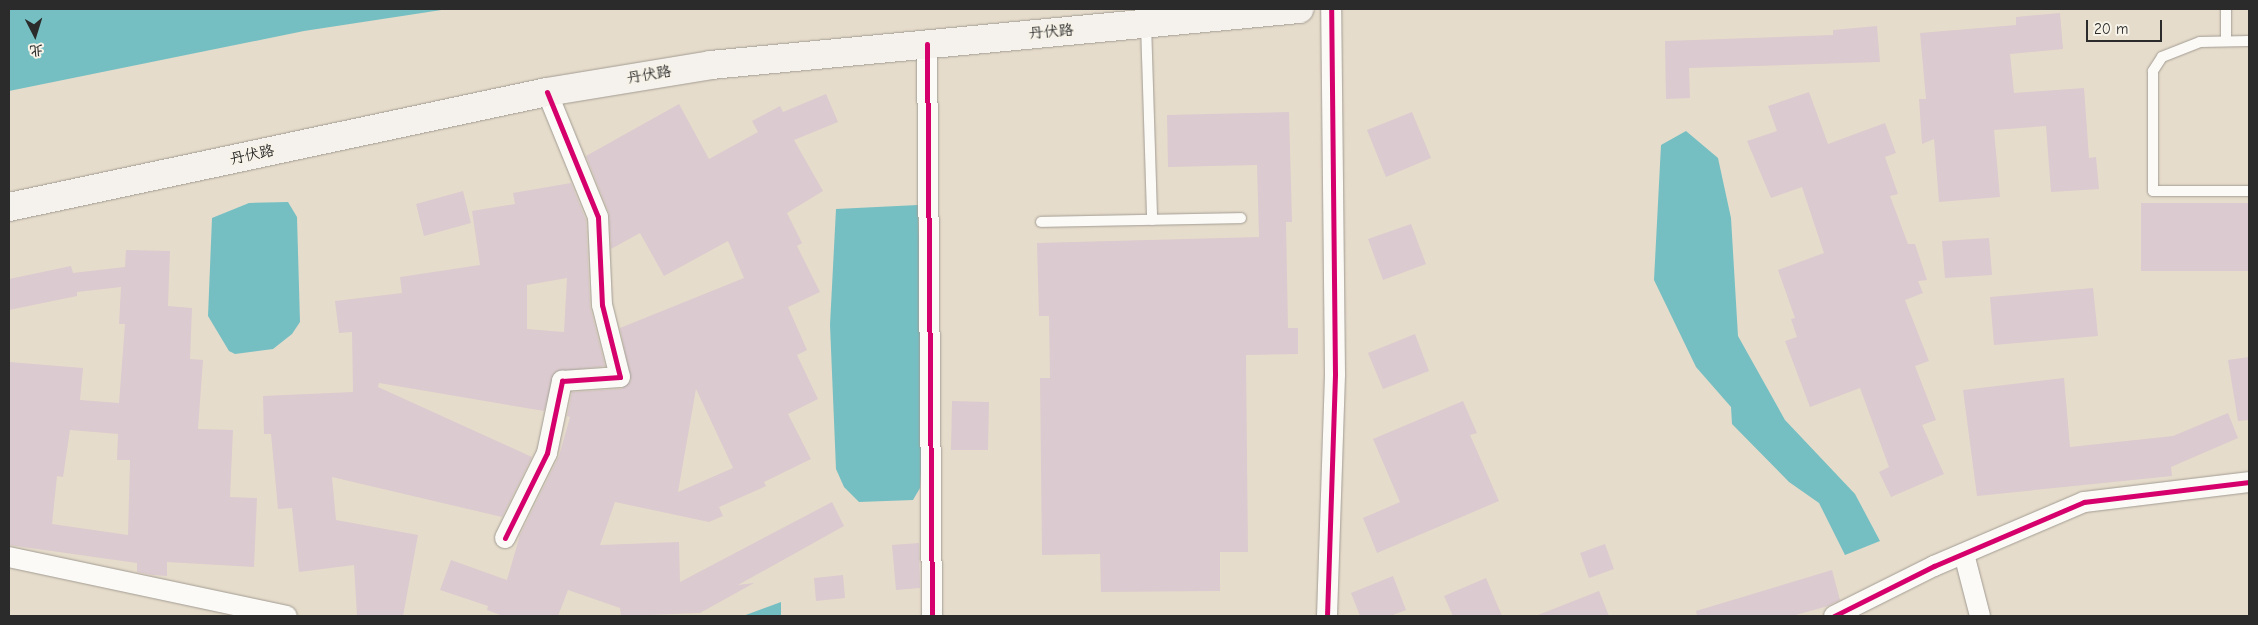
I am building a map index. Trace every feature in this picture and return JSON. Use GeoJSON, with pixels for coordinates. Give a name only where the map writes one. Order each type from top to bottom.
{"type":"FeatureCollection","features":[{"type":"Feature","properties":{"kind":"main road","name":"丹伏路"},"geometry":{"type":"LineString","coordinates":[[9,207],[547,92],[711,65],[1299,9]]}},
{"type":"Feature","properties":{"kind":"street"},"geometry":{"type":"LineString","coordinates":[[1327,616],[1335,374],[1331,9]]}},
{"type":"Feature","properties":{"kind":"street"},"geometry":{"type":"LineString","coordinates":[[926,44],[932,616]]}},
{"type":"Feature","properties":{"kind":"street"},"geometry":{"type":"LineString","coordinates":[[505,538],[547,453],[562,381],[620,377],[602,305],[598,216],[547,92]]}},
{"type":"Feature","properties":{"kind":"street"},"geometry":{"type":"LineString","coordinates":[[1834,616],[1964,554],[2084,502],[2249,482]]}},
{"type":"Feature","properties":{"kind":"street"},"geometry":{"type":"LineString","coordinates":[[1964,554],[1980,616]]}},
{"type":"Feature","properties":{"kind":"street"},"geometry":{"type":"LineString","coordinates":[[9,557],[287,616]]}},
{"type":"Feature","properties":{"kind":"lane"},"geometry":{"type":"LineString","coordinates":[[2226,9],[2226,41]]}},
{"type":"Feature","properties":{"kind":"lane"},"geometry":{"type":"LineString","coordinates":[[1146,23],[1152,220]]}},
{"type":"Feature","properties":{"kind":"lane"},"geometry":{"type":"LineString","coordinates":[[2249,41],[2200,42],[2162,57],[2152,71],[2153,191],[2249,191]]}},
{"type":"Feature","properties":{"kind":"lane"},"geometry":{"type":"LineString","coordinates":[[1041,222],[1241,218]]}},
{"type":"Feature","properties":{"kind":"water"},"geometry":{"type":"Polygon","coordinates":[[[9,9],[448,9],[304,31],[9,91],[9,9]]]}},
{"type":"Feature","properties":{"kind":"water"},"geometry":{"type":"Polygon","coordinates":[[[1686,131],[1718,158],[1731,218],[1738,336],[1785,420],[1855,494],[1880,541],[1845,555],[1819,503],[1789,482],[1732,424],[1731,407],[1696,367],[1654,280],[1661,145],[1686,131]]]}},
{"type":"Feature","properties":{"kind":"water"},"geometry":{"type":"Polygon","coordinates":[[[288,202],[297,217],[300,322],[292,334],[273,349],[235,354],[229,351],[208,316],[212,218],[249,203],[288,202]]]}},
{"type":"Feature","properties":{"kind":"water"},"geometry":{"type":"Polygon","coordinates":[[[918,205],[924,421],[920,488],[913,500],[859,502],[844,487],[836,469],[830,325],[836,209],[918,205]]]}},
{"type":"Feature","properties":{"kind":"water"},"geometry":{"type":"Polygon","coordinates":[[[781,602],[781,616],[743,616],[781,602]]]}},
{"type":"Feature","properties":{"kind":"building"},"geometry":{"type":"Polygon","coordinates":[[[2060,13],[2063,49],[2010,54],[2014,93],[2084,88],[2089,158],[2096,157],[2099,189],[2051,192],[2046,126],[1994,130],[2000,197],[1939,202],[1934,139],[1922,144],[1919,99],[1926,99],[1920,33],[2016,25],[2016,17],[2060,13]]]}},
{"type":"Feature","properties":{"kind":"building"},"geometry":{"type":"Polygon","coordinates":[[[1877,26],[1880,62],[1689,68],[1690,98],[1666,99],[1665,41],[1833,35],[1833,30],[1877,26]]]}},
{"type":"Feature","properties":{"kind":"building"},"geometry":{"type":"Polygon","coordinates":[[[1809,92],[1828,144],[1885,123],[1896,153],[1885,157],[1898,194],[1890,196],[1908,244],[1915,244],[1927,280],[1918,281],[1923,293],[1905,300],[1929,361],[1915,366],[1936,420],[1922,425],[1944,474],[1891,497],[1879,472],[1889,467],[1860,388],[1810,407],[1785,341],[1797,337],[1791,319],[1795,318],[1778,270],[1824,253],[1802,187],[1771,198],[1747,141],[1777,131],[1768,106],[1809,92]]]}},
{"type":"Feature","properties":{"kind":"building"},"geometry":{"type":"Polygon","coordinates":[[[826,94],[838,122],[794,140],[823,191],[787,213],[802,243],[797,246],[820,292],[788,307],[807,350],[797,355],[818,399],[788,414],[811,459],[764,482],[766,486],[719,507],[723,516],[709,522],[615,502],[600,545],[679,542],[680,582],[832,502],[844,526],[738,585],[754,583],[700,613],[621,616],[620,608],[568,590],[558,616],[503,616],[487,610],[488,606],[440,590],[451,560],[507,580],[520,535],[559,456],[570,417],[567,416],[572,392],[621,389],[631,381],[620,328],[744,278],[728,241],[664,276],[640,233],[611,249],[609,213],[586,156],[679,104],[709,159],[758,132],[752,121],[780,106],[783,112],[826,94]],[[696,389],[678,492],[733,468],[696,389]]]}},
{"type":"Feature","properties":{"kind":"building"},"geometry":{"type":"Polygon","coordinates":[[[1289,112],[1292,222],[1286,222],[1288,328],[1298,328],[1298,354],[1246,355],[1248,552],[1220,552],[1220,591],[1101,592],[1100,554],[1042,555],[1040,378],[1050,378],[1049,316],[1039,316],[1037,243],[1259,237],[1257,165],[1168,167],[1167,115],[1289,112]]]}},
{"type":"Feature","properties":{"kind":"building"},"geometry":{"type":"Polygon","coordinates":[[[1412,112],[1431,158],[1386,177],[1367,130],[1412,112]]]}},
{"type":"Feature","properties":{"kind":"building"},"geometry":{"type":"Polygon","coordinates":[[[571,183],[586,220],[590,306],[605,366],[555,372],[544,411],[379,383],[378,387],[532,457],[502,517],[332,477],[336,520],[418,535],[403,616],[357,616],[354,565],[299,572],[292,508],[278,509],[271,434],[264,434],[263,396],[353,392],[352,332],[339,333],[335,301],[402,293],[400,277],[480,265],[472,211],[515,204],[513,193],[571,183]],[[567,278],[527,285],[527,329],[564,332],[567,278]]]}},
{"type":"Feature","properties":{"kind":"building"},"geometry":{"type":"Polygon","coordinates":[[[463,191],[471,223],[424,236],[416,204],[463,191]]]}},
{"type":"Feature","properties":{"kind":"building"},"geometry":{"type":"Polygon","coordinates":[[[2141,203],[2249,203],[2249,271],[2141,271],[2141,203]]]}},
{"type":"Feature","properties":{"kind":"building"},"geometry":{"type":"Polygon","coordinates":[[[1411,224],[1426,264],[1383,280],[1368,239],[1411,224]]]}},
{"type":"Feature","properties":{"kind":"building"},"geometry":{"type":"Polygon","coordinates":[[[1989,238],[1992,275],[1945,278],[1942,241],[1989,238]]]}},
{"type":"Feature","properties":{"kind":"building"},"geometry":{"type":"Polygon","coordinates":[[[126,250],[170,251],[168,306],[192,308],[190,359],[203,360],[198,429],[233,430],[230,497],[257,498],[254,567],[167,562],[167,576],[153,575],[137,572],[137,563],[9,545],[9,362],[83,368],[80,400],[119,403],[125,324],[119,324],[121,287],[77,292],[77,296],[9,310],[9,279],[71,266],[73,273],[125,267],[126,250]],[[70,430],[63,477],[57,476],[52,524],[128,535],[130,460],[117,460],[118,434],[70,430]]]}},
{"type":"Feature","properties":{"kind":"building"},"geometry":{"type":"Polygon","coordinates":[[[2093,288],[2098,336],[1994,345],[1990,297],[2093,288]]]}},
{"type":"Feature","properties":{"kind":"building"},"geometry":{"type":"Polygon","coordinates":[[[1415,334],[1429,371],[1383,389],[1368,353],[1415,334]]]}},
{"type":"Feature","properties":{"kind":"building"},"geometry":{"type":"Polygon","coordinates":[[[2249,357],[2249,420],[2238,421],[2228,360],[2249,357]]]}},
{"type":"Feature","properties":{"kind":"building"},"geometry":{"type":"Polygon","coordinates":[[[2064,378],[2070,447],[2173,436],[2228,413],[2238,438],[2171,467],[2172,476],[1977,496],[1963,390],[2064,378]]]}},
{"type":"Feature","properties":{"kind":"building"},"geometry":{"type":"Polygon","coordinates":[[[952,401],[989,402],[988,450],[951,450],[952,401]]]}},
{"type":"Feature","properties":{"kind":"building"},"geometry":{"type":"Polygon","coordinates":[[[1463,401],[1477,433],[1470,435],[1499,501],[1377,553],[1363,518],[1400,502],[1373,439],[1463,401]]]}},
{"type":"Feature","properties":{"kind":"building"},"geometry":{"type":"Polygon","coordinates":[[[919,543],[920,588],[896,590],[892,545],[919,543]]]}},
{"type":"Feature","properties":{"kind":"building"},"geometry":{"type":"Polygon","coordinates":[[[1605,544],[1614,569],[1589,578],[1580,553],[1605,544]]]}},
{"type":"Feature","properties":{"kind":"building"},"geometry":{"type":"Polygon","coordinates":[[[1832,570],[1840,600],[1828,606],[1792,616],[1697,616],[1696,611],[1832,570]]]}},
{"type":"Feature","properties":{"kind":"building"},"geometry":{"type":"Polygon","coordinates":[[[843,575],[845,598],[816,601],[814,578],[843,575]]]}},
{"type":"Feature","properties":{"kind":"building"},"geometry":{"type":"Polygon","coordinates":[[[1393,576],[1406,610],[1390,616],[1360,616],[1351,593],[1393,576]]]}},
{"type":"Feature","properties":{"kind":"building"},"geometry":{"type":"Polygon","coordinates":[[[1486,578],[1502,616],[1453,616],[1444,596],[1486,578]]]}},
{"type":"Feature","properties":{"kind":"building"},"geometry":{"type":"Polygon","coordinates":[[[1599,591],[1609,616],[1538,616],[1538,615],[1599,591]]]}},
{"type":"Feature","properties":{"kind":"cycle path"},"geometry":{"type":"LineString","coordinates":[[1327,616],[1335,374],[1331,9]]}},
{"type":"Feature","properties":{"kind":"cycle path"},"geometry":{"type":"LineString","coordinates":[[927,44],[932,616]]}},
{"type":"Feature","properties":{"kind":"cycle path"},"geometry":{"type":"LineString","coordinates":[[505,538],[547,453],[562,381],[620,377],[602,305],[598,217],[547,92]]}},
{"type":"Feature","properties":{"kind":"cycle path"},"geometry":{"type":"LineString","coordinates":[[1834,616],[1934,566],[2084,502],[2249,482]]}}]}
